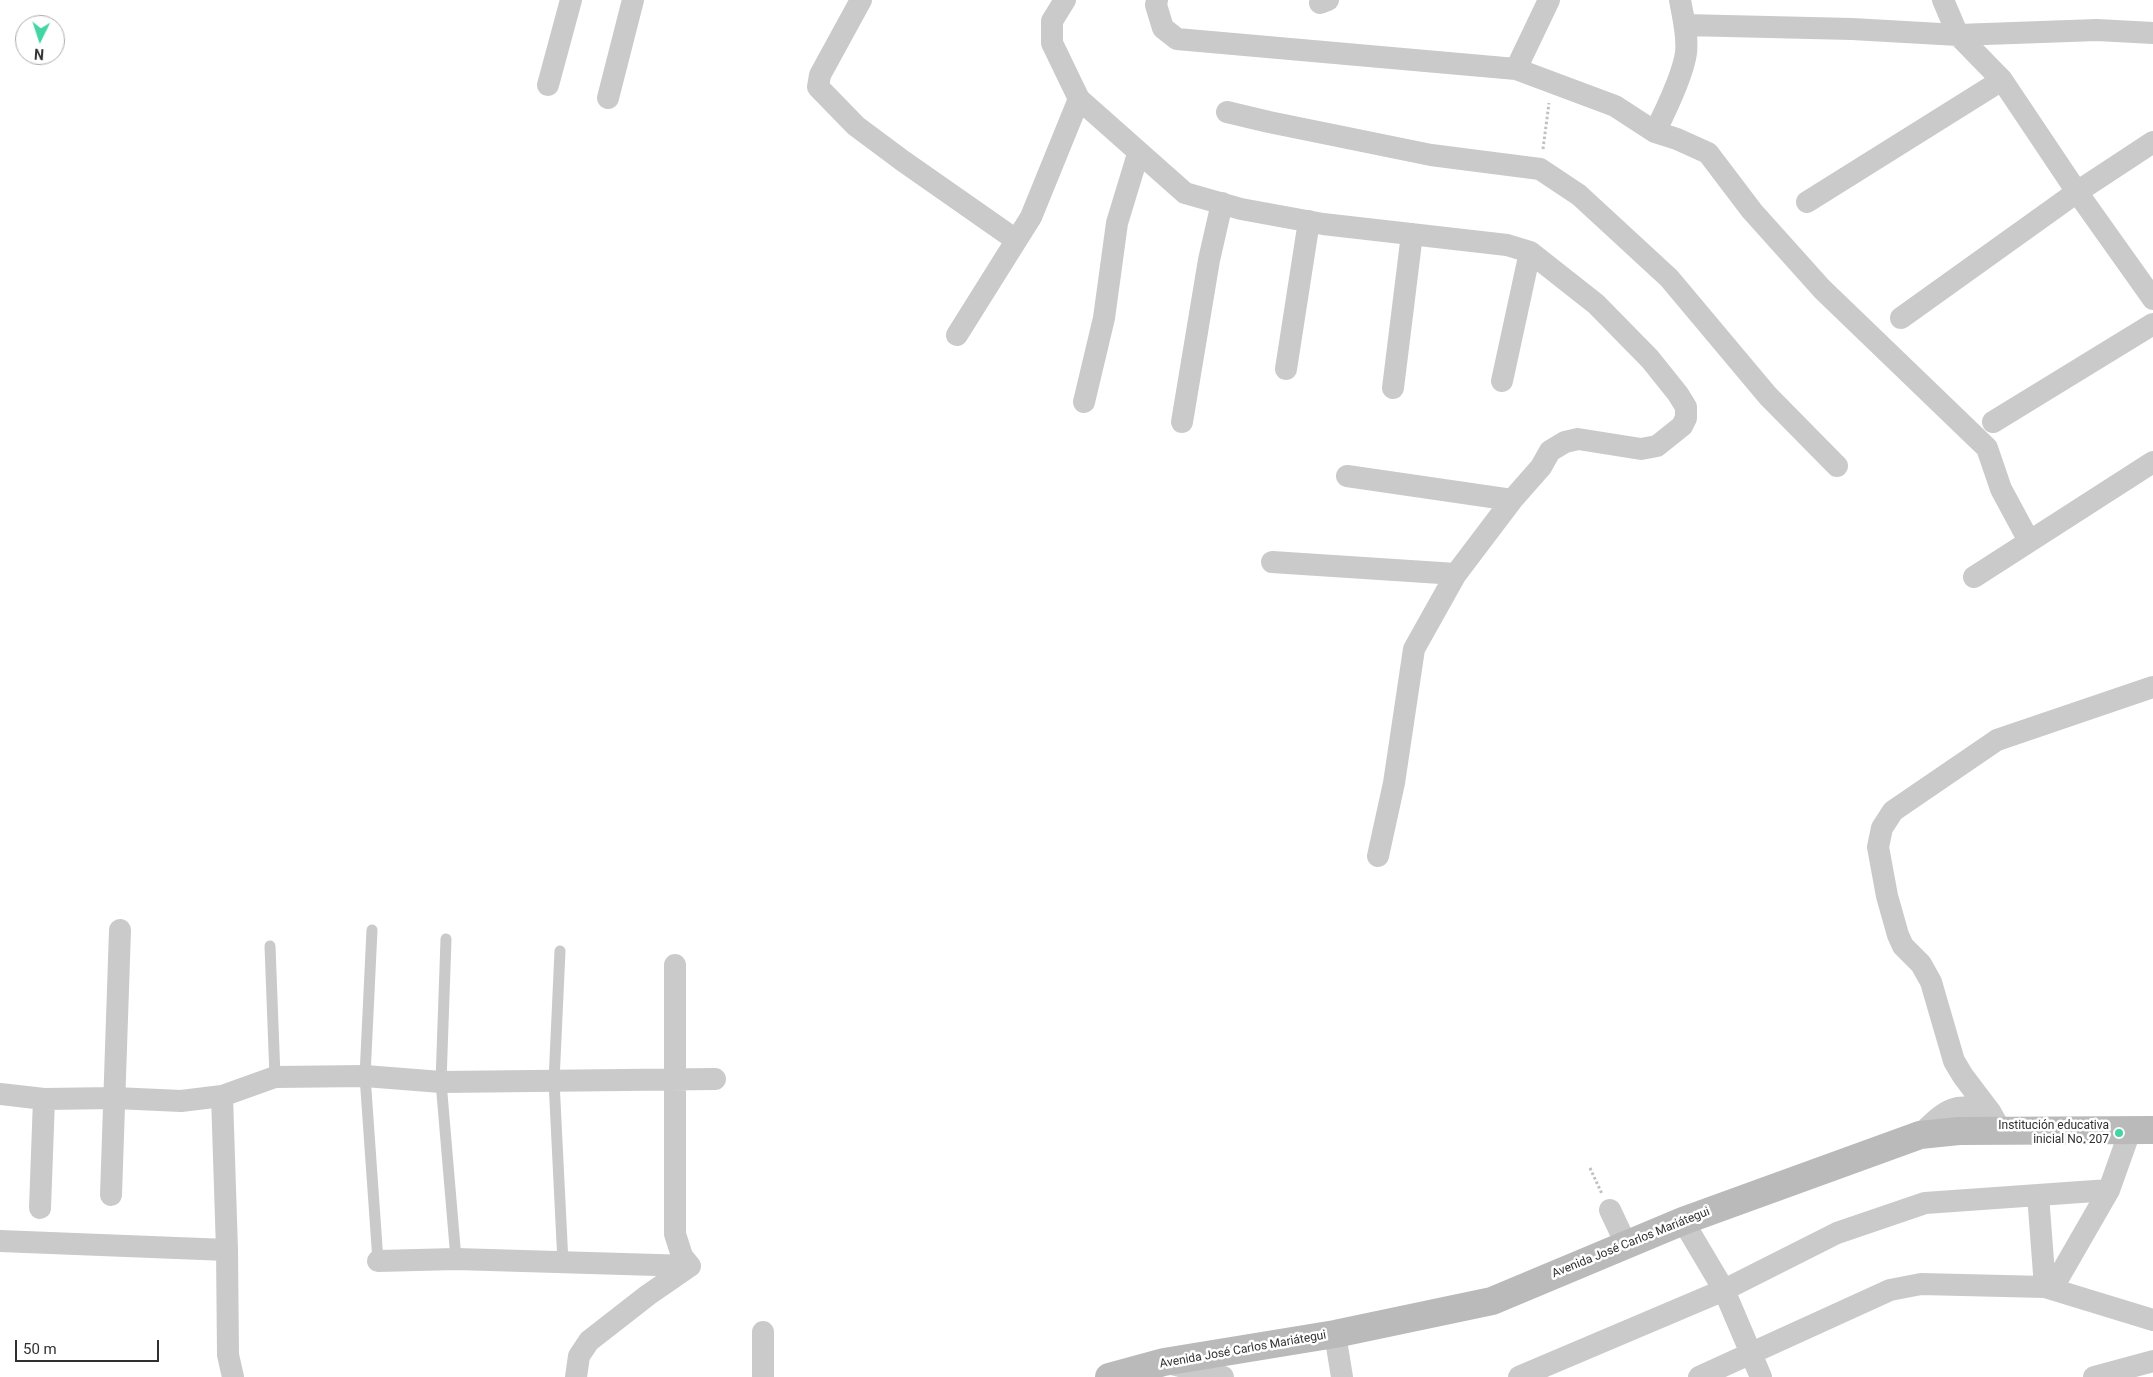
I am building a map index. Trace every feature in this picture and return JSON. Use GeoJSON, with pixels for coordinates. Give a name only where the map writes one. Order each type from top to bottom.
{"type":"FeatureCollection","features":[{"type":"Feature","properties":{"kind":"street"},"geometry":{"type":"LineString","coordinates":[[548,85],[570,0]]}},
{"type":"Feature","properties":{"kind":"street"},"geometry":{"type":"LineString","coordinates":[[608,98],[633,0]]}},
{"type":"Feature","properties":{"kind":"street"},"geometry":{"type":"LineString","coordinates":[[861,0],[820,74],[818,88],[856,126],[1016,240]]}},
{"type":"Feature","properties":{"kind":"street"},"geometry":{"type":"LineString","coordinates":[[1065,0],[1052,21],[1052,42],[1079,99],[1138,154],[1185,193],[1240,209],[1309,221],[1507,245],[1530,252],[1596,304],[1650,359],[1686,407],[1686,418],[1682,426],[1656,446],[1641,449],[1578,439],[1565,442],[1550,451],[1541,467],[1512,500],[1456,574],[1414,649],[1394,783],[1378,856]]}},
{"type":"Feature","properties":{"kind":"street"},"geometry":{"type":"LineString","coordinates":[[1158,0],[1156,5],[1163,28],[1177,40],[1516,69],[1615,106],[1655,132],[1677,139],[1708,153],[1752,212],[1822,288],[1987,448],[2001,489],[2029,541]]}},
{"type":"Feature","properties":{"kind":"street"},"geometry":{"type":"LineString","coordinates":[[1516,69],[1549,0]]}},
{"type":"Feature","properties":{"kind":"street"},"geometry":{"type":"LineString","coordinates":[[1655,132],[1672,95],[1686,54],[1685,25],[1680,0]]}},
{"type":"Feature","properties":{"kind":"street"},"geometry":{"type":"LineString","coordinates":[[1943,0],[1958,35],[2002,80],[2077,192],[2153,298]]}},
{"type":"Feature","properties":{"kind":"street"},"geometry":{"type":"LineString","coordinates":[[1685,25],[1852,29],[1958,35],[2097,30],[2153,33]]}},
{"type":"Feature","properties":{"kind":"street"},"geometry":{"type":"LineString","coordinates":[[1807,202],[2002,80]]}},
{"type":"Feature","properties":{"kind":"street"},"geometry":{"type":"LineString","coordinates":[[957,335],[1031,217],[1079,99]]}},
{"type":"Feature","properties":{"kind":"street"},"geometry":{"type":"LineString","coordinates":[[1227,112],[1431,155],[1540,169],[1579,195],[1669,278],[1768,396],[1837,466]]}},
{"type":"Feature","properties":{"kind":"street"},"geometry":{"type":"LineString","coordinates":[[1901,318],[2077,192],[2153,142]]}},
{"type":"Feature","properties":{"kind":"street"},"geometry":{"type":"LineString","coordinates":[[1084,402],[1104,318],[1117,223],[1138,154]]}},
{"type":"Feature","properties":{"kind":"street"},"geometry":{"type":"LineString","coordinates":[[1182,422],[1209,260],[1222,203]]}},
{"type":"Feature","properties":{"kind":"street"},"geometry":{"type":"LineString","coordinates":[[1286,369],[1309,221]]}},
{"type":"Feature","properties":{"kind":"street"},"geometry":{"type":"LineString","coordinates":[[1393,388],[1412,234]]}},
{"type":"Feature","properties":{"kind":"street"},"geometry":{"type":"LineString","coordinates":[[1502,381],[1530,252]]}},
{"type":"Feature","properties":{"kind":"street"},"geometry":{"type":"LineString","coordinates":[[1993,422],[2153,324]]}},
{"type":"Feature","properties":{"kind":"street"},"geometry":{"type":"LineString","coordinates":[[1974,577],[2153,462]]}},
{"type":"Feature","properties":{"kind":"street"},"geometry":{"type":"LineString","coordinates":[[1346,476],[1512,500]]}},
{"type":"Feature","properties":{"kind":"street"},"geometry":{"type":"LineString","coordinates":[[1272,562],[1456,574]]}},
{"type":"Feature","properties":{"kind":"street"},"geometry":{"type":"LineString","coordinates":[[1996,1122],[1954,1061],[1931,982],[1921,964],[1903,946],[1898,935],[1886,896],[1879,856],[1879,837],[1882,828],[1893,811],[1997,740],[2153,687]]}},
{"type":"Feature","properties":{"kind":"street"},"geometry":{"type":"LineString","coordinates":[[112,1195],[120,930]]}},
{"type":"Feature","properties":{"kind":"street"},"geometry":{"type":"LineString","coordinates":[[675,965],[675,1234],[682,1256],[690,1266]]}},
{"type":"Feature","properties":{"kind":"street"},"geometry":{"type":"LineString","coordinates":[[0,1094],[44,1099],[115,1098],[181,1101],[222,1096],[275,1077],[365,1076],[441,1082],[715,1079]]}},
{"type":"Feature","properties":{"kind":"street"},"geometry":{"type":"LineString","coordinates":[[222,1096],[228,1355],[233,1377]]}},
{"type":"Feature","properties":{"kind":"street"},"geometry":{"type":"LineString","coordinates":[[40,1208],[44,1099]]}},
{"type":"Feature","properties":{"kind":"street","name":"Avenida José Carlos Mariátegui"},"geometry":{"type":"LineString","coordinates":[[1109,1377],[1164,1362],[1335,1334],[1492,1301],[1683,1221],[1920,1135],[1959,1131],[1996,1122],[2142,1130]]}},
{"type":"Feature","properties":{"kind":"street"},"geometry":{"type":"LineString","coordinates":[[2048,1288],[2109,1190],[2142,1130]]}},
{"type":"Feature","properties":{"kind":"street"},"geometry":{"type":"LineString","coordinates":[[1519,1377],[1724,1290],[1837,1233],[1925,1203],[2109,1190]]}},
{"type":"Feature","properties":{"kind":"street"},"geometry":{"type":"LineString","coordinates":[[2038,1195],[2048,1288]]}},
{"type":"Feature","properties":{"kind":"street"},"geometry":{"type":"LineString","coordinates":[[1610,1210],[1626,1244]]}},
{"type":"Feature","properties":{"kind":"street"},"geometry":{"type":"LineString","coordinates":[[1683,1221],[1724,1290],[1761,1377]]}},
{"type":"Feature","properties":{"kind":"street"},"geometry":{"type":"LineString","coordinates":[[0,1241],[227,1250]]}},
{"type":"Feature","properties":{"kind":"street"},"geometry":{"type":"LineString","coordinates":[[378,1261],[456,1259],[690,1266]]}},
{"type":"Feature","properties":{"kind":"street"},"geometry":{"type":"LineString","coordinates":[[576,1377],[579,1356],[589,1341],[648,1295],[690,1266]]}},
{"type":"Feature","properties":{"kind":"street"},"geometry":{"type":"LineString","coordinates":[[1699,1377],[1890,1290],[1921,1284],[2048,1288],[2153,1320]]}},
{"type":"Feature","properties":{"kind":"street"},"geometry":{"type":"LineString","coordinates":[[763,1332],[763,1377]]}},
{"type":"Feature","properties":{"kind":"street"},"geometry":{"type":"LineString","coordinates":[[1335,1334],[1342,1377]]}},
{"type":"Feature","properties":{"kind":"street"},"geometry":{"type":"LineString","coordinates":[[2094,1377],[2153,1361]]}},
{"type":"Feature","properties":{"kind":"street"},"geometry":{"type":"LineString","coordinates":[[1164,1362],[1223,1377]]}},
{"type":"Feature","properties":{"kind":"lane"},"geometry":{"type":"LineString","coordinates":[[372,930],[365,1076],[378,1261]]}},
{"type":"Feature","properties":{"kind":"lane"},"geometry":{"type":"LineString","coordinates":[[446,938],[441,1082],[456,1259]]}},
{"type":"Feature","properties":{"kind":"lane"},"geometry":{"type":"LineString","coordinates":[[270,946],[275,1077]]}},
{"type":"Feature","properties":{"kind":"lane"},"geometry":{"type":"LineString","coordinates":[[560,951],[554,1081],[563,1263]]}},
{"type":"Feature","properties":{"kind":"path"},"geometry":{"type":"LineString","coordinates":[[1540,169],[1552,82]]}},
{"type":"Feature","properties":{"kind":"path"},"geometry":{"type":"LineString","coordinates":[[1590,1168],[1610,1210]]}},
{"type":"Feature","properties":{"kind":"place","name":"Institución educativa inicial No. 207"},"geometry":{"type":"Point","coordinates":[2119,1133]}}]}
